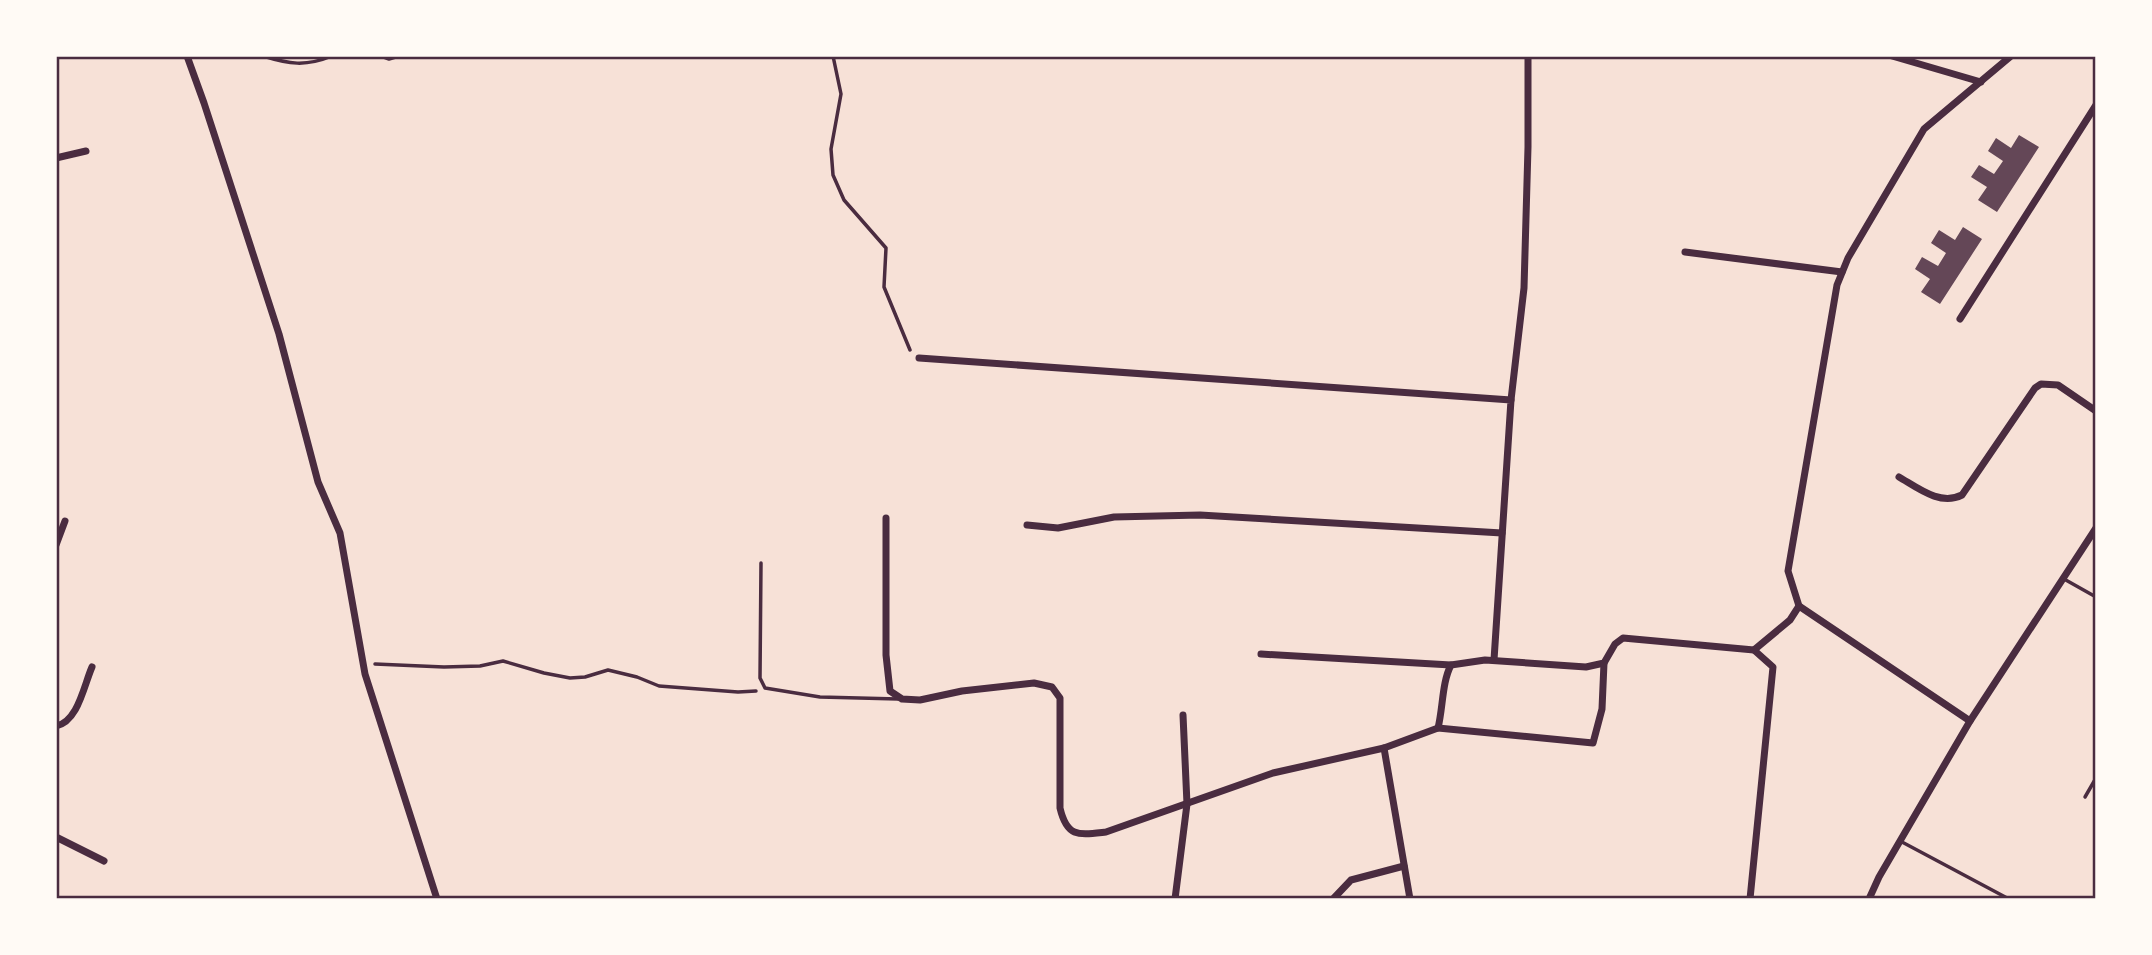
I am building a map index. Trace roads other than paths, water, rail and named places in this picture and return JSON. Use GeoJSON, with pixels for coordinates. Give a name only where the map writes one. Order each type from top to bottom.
{"type":"FeatureCollection","features":[{"type":"Feature","properties":{"kind":"street"},"geometry":{"type":"LineString","coordinates":[[187,56],[205,103],[279,334],[318,482],[340,533],[363,664],[437,899]]}},
{"type":"Feature","properties":{"kind":"street"},"geometry":{"type":"LineString","coordinates":[[1494,660],[1511,400],[1524,288],[1528,56]]}},
{"type":"Feature","properties":{"kind":"street"},"geometry":{"type":"LineString","coordinates":[[1892,56],[1981,82]]}},
{"type":"Feature","properties":{"kind":"street"},"geometry":{"type":"LineString","coordinates":[[1970,721],[1799,606],[1788,570],[1837,285],[1848,258],[1924,129],[2011,56]]}},
{"type":"Feature","properties":{"kind":"street"},"geometry":{"type":"LineString","coordinates":[[1960,319],[2096,105]]}},
{"type":"Feature","properties":{"kind":"street"},"geometry":{"type":"LineString","coordinates":[[56,158],[86,151]]}},
{"type":"Feature","properties":{"kind":"street"},"geometry":{"type":"LineString","coordinates":[[1685,251],[1842,272]]}},
{"type":"Feature","properties":{"kind":"street"},"geometry":{"type":"LineString","coordinates":[[919,359],[1511,400]]}},
{"type":"Feature","properties":{"kind":"street"},"geometry":{"type":"LineString","coordinates":[[1899,477],[1942,499],[1955,499],[1962,495],[2035,388],[2041,384],[2058,385],[2096,411]]}},
{"type":"Feature","properties":{"kind":"street"},"geometry":{"type":"LineString","coordinates":[[1027,525],[1058,528],[1114,517],[1200,515],[1502,533]]}},
{"type":"Feature","properties":{"kind":"street"},"geometry":{"type":"LineString","coordinates":[[886,519],[887,679],[890,691],[902,699],[920,700],[962,691],[1034,683],[1052,687],[1060,698],[1060,808],[1064,824],[1072,832],[1083,834],[1106,832],[1273,773],[1384,748],[1438,728],[1593,743],[1602,709],[1604,663],[1615,644],[1623,638],[1754,650],[1773,667],[1750,899]]}},
{"type":"Feature","properties":{"kind":"street"},"geometry":{"type":"LineString","coordinates":[[56,545],[65,521]]}},
{"type":"Feature","properties":{"kind":"street"},"geometry":{"type":"LineString","coordinates":[[1869,899],[1879,877],[1970,721],[2096,528]]}},
{"type":"Feature","properties":{"kind":"street"},"geometry":{"type":"LineString","coordinates":[[1754,650],[1790,620],[1799,606]]}},
{"type":"Feature","properties":{"kind":"street"},"geometry":{"type":"LineString","coordinates":[[1261,654],[1451,665],[1494,660],[1587,667],[1604,663]]}},
{"type":"Feature","properties":{"kind":"street"},"geometry":{"type":"LineString","coordinates":[[1438,728],[1446,674],[1451,665]]}},
{"type":"Feature","properties":{"kind":"street"},"geometry":{"type":"LineString","coordinates":[[56,726],[70,719],[92,667]]}},
{"type":"Feature","properties":{"kind":"street"},"geometry":{"type":"LineString","coordinates":[[1175,899],[1186,804],[1183,715]]}},
{"type":"Feature","properties":{"kind":"street"},"geometry":{"type":"LineString","coordinates":[[1384,748],[1410,899]]}},
{"type":"Feature","properties":{"kind":"street"},"geometry":{"type":"LineString","coordinates":[[56,837],[104,861]]}},
{"type":"Feature","properties":{"kind":"street"},"geometry":{"type":"LineString","coordinates":[[1333,899],[1351,880],[1404,866]]}},
{"type":"Feature","properties":{"kind":"lane"},"geometry":{"type":"LineString","coordinates":[[761,563],[760,678],[765,688],[820,697],[902,699]]}},
{"type":"Feature","properties":{"kind":"lane"},"geometry":{"type":"LineString","coordinates":[[2063,578],[2096,597]]}},
{"type":"Feature","properties":{"kind":"lane"},"geometry":{"type":"LineString","coordinates":[[1900,841],[2009,899]]}}]}
